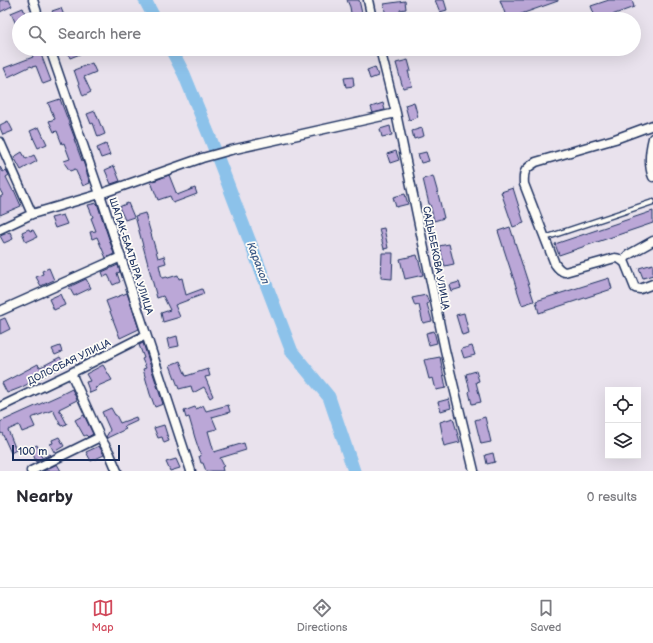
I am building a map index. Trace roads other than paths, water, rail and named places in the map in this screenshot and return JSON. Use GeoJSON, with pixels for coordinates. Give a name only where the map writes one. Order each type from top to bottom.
{"type":"FeatureCollection","features":[{"type":"Feature","properties":{"kind":"street"},"geometry":{"type":"LineString","coordinates":[[33,0],[37,12]]}},
{"type":"Feature","properties":{"kind":"street"},"geometry":{"type":"LineString","coordinates":[[368,0],[371,12]]}},
{"type":"Feature","properties":{"kind":"street","name":"ШАПАК-БААТЫРА УЛИЦА"},"geometry":{"type":"LineString","coordinates":[[52,56],[100,194],[191,471]]}},
{"type":"Feature","properties":{"kind":"street","name":"САДЫБЕКОВА УЛИЦА"},"geometry":{"type":"LineString","coordinates":[[382,56],[396,113],[445,350],[474,471]]}},
{"type":"Feature","properties":{"kind":"street"},"geometry":{"type":"LineString","coordinates":[[0,229],[32,214],[100,194],[202,158],[231,150],[396,113]]}},
{"type":"Feature","properties":{"kind":"street"},"geometry":{"type":"LineString","coordinates":[[653,125],[615,139],[536,162],[526,168],[524,176],[524,184],[555,264],[561,272],[618,258],[625,263],[635,288],[640,289],[653,284]]}},
{"type":"Feature","properties":{"kind":"street"},"geometry":{"type":"LineString","coordinates":[[653,138],[650,152],[651,173],[653,177]]}},
{"type":"Feature","properties":{"kind":"street"},"geometry":{"type":"LineString","coordinates":[[0,142],[32,214]]}},
{"type":"Feature","properties":{"kind":"street"},"geometry":{"type":"LineString","coordinates":[[623,261],[628,255],[653,242]]}},
{"type":"Feature","properties":{"kind":"street"},"geometry":{"type":"LineString","coordinates":[[0,311],[121,257]]}},
{"type":"Feature","properties":{"kind":"street","name":"ДОЛОСБАЯ УЛИЦА"},"geometry":{"type":"LineString","coordinates":[[0,407],[146,335]]}},
{"type":"Feature","properties":{"kind":"street"},"geometry":{"type":"LineString","coordinates":[[71,373],[117,471]]}},
{"type":"Feature","properties":{"kind":"street"},"geometry":{"type":"LineString","coordinates":[[31,471],[100,437]]}},
{"type":"Feature","properties":{"kind":"lane"},"geometry":{"type":"LineString","coordinates":[[545,238],[653,202]]}},
{"type":"Feature","properties":{"kind":"waterway","name":"Каракол"},"geometry":{"type":"LineString","coordinates":[[145,0],[151,12]]}},
{"type":"Feature","properties":{"kind":"waterway","name":"Каракол"},"geometry":{"type":"LineString","coordinates":[[175,56],[184,74],[211,140],[292,352],[329,397],[354,471]]}}]}
